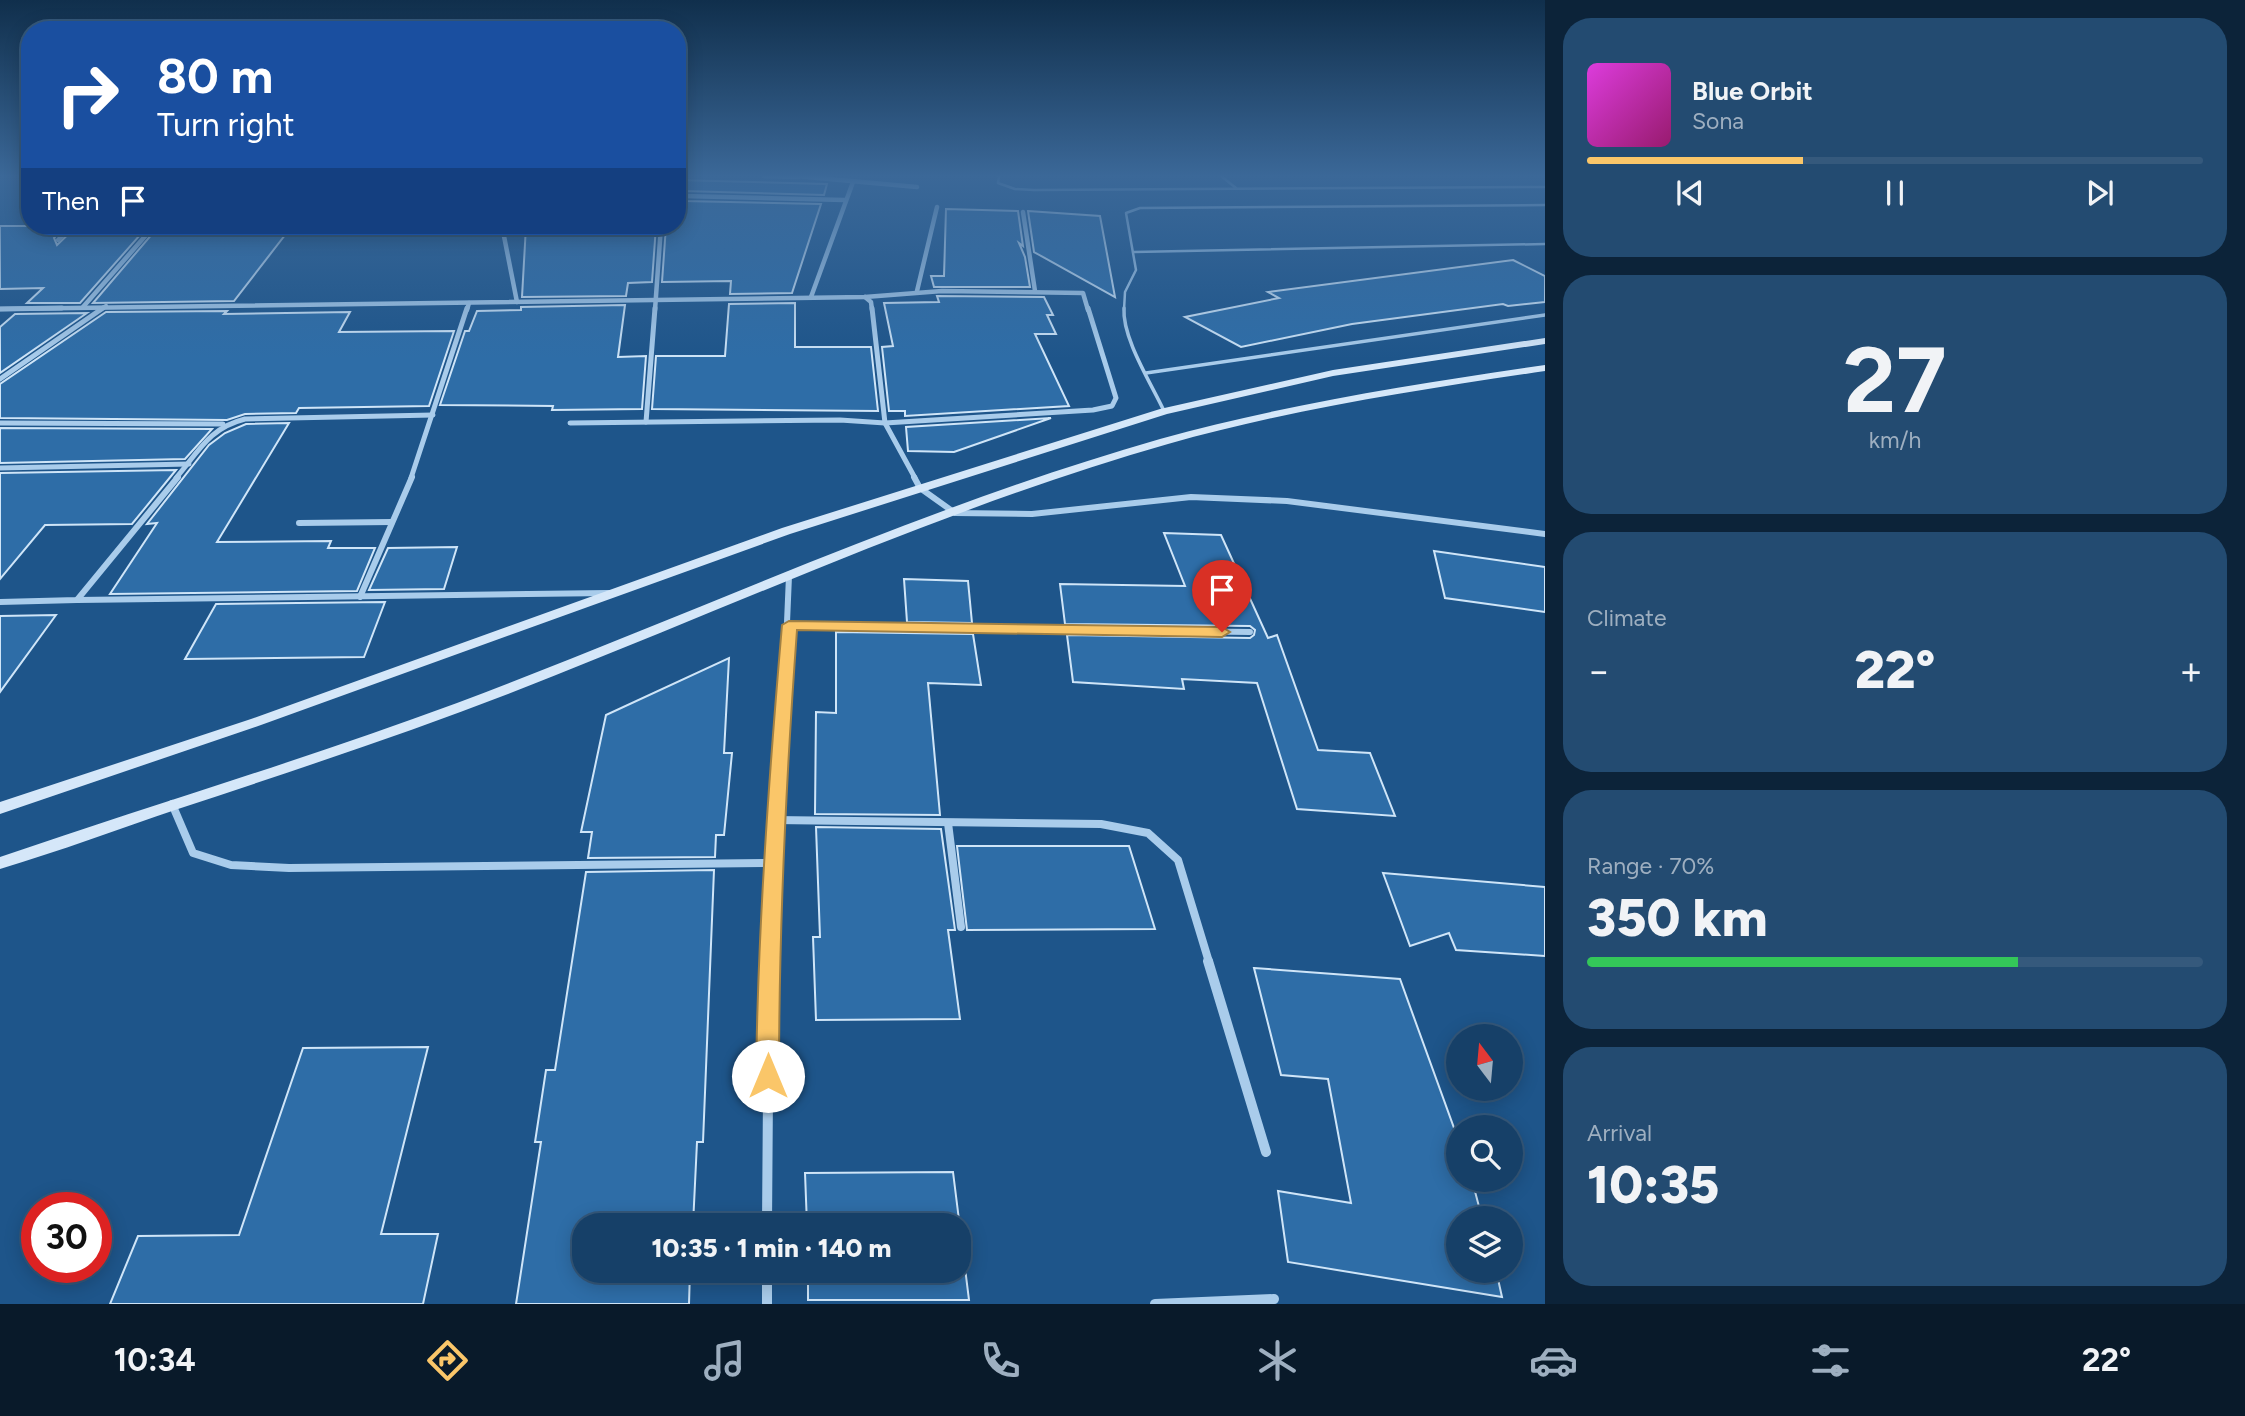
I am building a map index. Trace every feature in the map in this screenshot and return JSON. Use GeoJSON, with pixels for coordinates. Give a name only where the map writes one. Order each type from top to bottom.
{"type":"FeatureCollection","features":[{"type":"Feature","properties":{"kind":"main road"},"geometry":{"type":"LineString","coordinates":[[0,808],[256,722],[786,531],[1164,411],[1333,373],[1545,341]]}},
{"type":"Feature","properties":{"kind":"main road"},"geometry":{"type":"LineString","coordinates":[[0,863],[457,708],[789,576],[1090,465],[1199,433],[1338,402],[1545,368]]}},
{"type":"Feature","properties":{"kind":"street"},"geometry":{"type":"LineString","coordinates":[[58,240],[61,237]]}},
{"type":"Feature","properties":{"kind":"street"},"geometry":{"type":"LineString","coordinates":[[82,307],[144,237]]}},
{"type":"Feature","properties":{"kind":"street"},"geometry":{"type":"LineString","coordinates":[[504,237],[517,302]]}},
{"type":"Feature","properties":{"kind":"street"},"geometry":{"type":"LineString","coordinates":[[646,422],[660,237]]}},
{"type":"Feature","properties":{"kind":"street"},"geometry":{"type":"LineString","coordinates":[[811,297],[832,237]]}},
{"type":"Feature","properties":{"kind":"street"},"geometry":{"type":"LineString","coordinates":[[917,291],[930,237]]}},
{"type":"Feature","properties":{"kind":"street"},"geometry":{"type":"LineString","coordinates":[[1026,237],[1034,291]]}},
{"type":"Feature","properties":{"kind":"street"},"geometry":{"type":"LineString","coordinates":[[0,309],[865,297],[917,291],[1083,293],[1116,398],[1112,406],[1093,411],[885,423],[840,420],[570,423]]}},
{"type":"Feature","properties":{"kind":"street"},"geometry":{"type":"LineString","coordinates":[[865,297],[870,302],[885,423],[919,488],[955,513],[1032,514],[1191,497],[1287,501],[1354,508],[1545,534]]}},
{"type":"Feature","properties":{"kind":"street"},"geometry":{"type":"LineString","coordinates":[[360,597],[408,488],[469,303]]}},
{"type":"Feature","properties":{"kind":"street"},"geometry":{"type":"LineString","coordinates":[[0,379],[107,306]]}},
{"type":"Feature","properties":{"kind":"street"},"geometry":{"type":"LineString","coordinates":[[0,423],[225,424],[245,419],[433,415]]}},
{"type":"Feature","properties":{"kind":"street"},"geometry":{"type":"LineString","coordinates":[[77,600],[216,430],[225,424]]}},
{"type":"Feature","properties":{"kind":"street"},"geometry":{"type":"LineString","coordinates":[[0,468],[188,464]]}},
{"type":"Feature","properties":{"kind":"street"},"geometry":{"type":"LineString","coordinates":[[299,523],[392,522]]}},
{"type":"Feature","properties":{"kind":"street"},"geometry":{"type":"LineString","coordinates":[[767,1213],[768,950],[774,820],[789,625],[789,576]]}},
{"type":"Feature","properties":{"kind":"street"},"geometry":{"type":"LineString","coordinates":[[0,602],[617,593]]}},
{"type":"Feature","properties":{"kind":"street"},"geometry":{"type":"LineString","coordinates":[[789,625],[1250,632]]}},
{"type":"Feature","properties":{"kind":"street"},"geometry":{"type":"LineString","coordinates":[[172,803],[193,853],[231,865],[303,868],[773,863]]}},
{"type":"Feature","properties":{"kind":"street"},"geometry":{"type":"LineString","coordinates":[[774,820],[1101,824],[1148,833],[1178,860],[1266,1152]]}},
{"type":"Feature","properties":{"kind":"street"},"geometry":{"type":"LineString","coordinates":[[948,823],[961,927]]}},
{"type":"Feature","properties":{"kind":"street"},"geometry":{"type":"LineString","coordinates":[[767,1283],[767,1304]]}},
{"type":"Feature","properties":{"kind":"street"},"geometry":{"type":"LineString","coordinates":[[1155,1304],[1274,1299]]}},
{"type":"Feature","properties":{"kind":"lane"},"geometry":{"type":"LineString","coordinates":[[1131,237],[1136,270],[1125,292],[1123,318],[1164,411]]}},
{"type":"Feature","properties":{"kind":"lane"},"geometry":{"type":"LineString","coordinates":[[1134,252],[1545,244]]}},
{"type":"Feature","properties":{"kind":"lane"},"geometry":{"type":"LineString","coordinates":[[1146,373],[1545,315]]}},
{"type":"Feature","properties":{"kind":"building"},"geometry":{"type":"Polygon","coordinates":[[[0,237],[55,237],[57,245],[66,237],[138,237],[80,303],[27,303],[43,288],[0,289],[0,237]]]}},
{"type":"Feature","properties":{"kind":"building"},"geometry":{"type":"Polygon","coordinates":[[[150,237],[284,237],[234,301],[93,303],[150,237]]]}},
{"type":"Feature","properties":{"kind":"building"},"geometry":{"type":"Polygon","coordinates":[[[525,237],[655,237],[652,282],[628,283],[626,296],[522,297],[525,237]]]}},
{"type":"Feature","properties":{"kind":"building"},"geometry":{"type":"Polygon","coordinates":[[[665,237],[810,237],[792,293],[730,294],[731,281],[662,282],[665,237]]]}},
{"type":"Feature","properties":{"kind":"building"},"geometry":{"type":"Polygon","coordinates":[[[945,237],[1022,237],[1023,246],[1019,243],[1025,257],[1030,287],[934,287],[931,276],[944,276],[945,237]]]}},
{"type":"Feature","properties":{"kind":"building"},"geometry":{"type":"Polygon","coordinates":[[[1032,237],[1104,237],[1115,297],[1034,252],[1032,237]]]}},
{"type":"Feature","properties":{"kind":"building"},"geometry":{"type":"Polygon","coordinates":[[[1513,260],[1545,276],[1545,302],[1508,306],[1503,304],[1352,324],[1241,347],[1185,317],[1279,298],[1268,292],[1513,260]]]}},
{"type":"Feature","properties":{"kind":"building"},"geometry":{"type":"Polygon","coordinates":[[[937,296],[1044,297],[1053,315],[1047,315],[1056,334],[1035,334],[1069,406],[905,416],[905,411],[889,411],[882,347],[893,346],[884,303],[939,302],[937,296]]]}},
{"type":"Feature","properties":{"kind":"building"},"geometry":{"type":"Polygon","coordinates":[[[795,303],[795,347],[871,347],[878,411],[652,409],[656,356],[725,356],[729,304],[795,303]]]}},
{"type":"Feature","properties":{"kind":"building"},"geometry":{"type":"Polygon","coordinates":[[[625,305],[618,357],[646,356],[642,409],[552,410],[553,406],[440,405],[465,331],[469,331],[477,311],[521,310],[521,307],[625,305]]]}},
{"type":"Feature","properties":{"kind":"building"},"geometry":{"type":"Polygon","coordinates":[[[227,311],[224,314],[350,312],[339,332],[454,331],[429,406],[299,408],[296,413],[245,414],[227,420],[0,418],[0,384],[106,312],[227,311]]]}},
{"type":"Feature","properties":{"kind":"building"},"geometry":{"type":"Polygon","coordinates":[[[87,313],[0,373],[0,327],[15,314],[87,313]]]}},
{"type":"Feature","properties":{"kind":"building"},"geometry":{"type":"Polygon","coordinates":[[[1051,418],[954,452],[908,451],[906,427],[1051,418]]]}},
{"type":"Feature","properties":{"kind":"building"},"geometry":{"type":"Polygon","coordinates":[[[289,423],[217,542],[331,541],[328,548],[375,548],[357,591],[110,594],[157,523],[147,524],[209,445],[225,433],[246,424],[289,423]]]}},
{"type":"Feature","properties":{"kind":"building"},"geometry":{"type":"Polygon","coordinates":[[[0,428],[212,429],[185,459],[0,463],[0,428]]]}},
{"type":"Feature","properties":{"kind":"building"},"geometry":{"type":"Polygon","coordinates":[[[176,470],[132,524],[45,525],[0,579],[0,473],[176,470]]]}},
{"type":"Feature","properties":{"kind":"building"},"geometry":{"type":"Polygon","coordinates":[[[1164,533],[1221,535],[1268,638],[1277,635],[1318,750],[1370,753],[1395,816],[1297,809],[1257,683],[1182,679],[1184,689],[1073,682],[1067,635],[1250,638],[1254,635],[1255,630],[1250,626],[1065,624],[1060,584],[1185,586],[1164,533]]]}},
{"type":"Feature","properties":{"kind":"building"},"geometry":{"type":"Polygon","coordinates":[[[457,547],[444,589],[369,590],[388,548],[457,547]]]}},
{"type":"Feature","properties":{"kind":"building"},"geometry":{"type":"Polygon","coordinates":[[[1434,551],[1545,567],[1545,612],[1445,598],[1434,551]]]}},
{"type":"Feature","properties":{"kind":"building"},"geometry":{"type":"Polygon","coordinates":[[[904,579],[968,581],[972,623],[907,622],[904,579]]]}},
{"type":"Feature","properties":{"kind":"building"},"geometry":{"type":"Polygon","coordinates":[[[385,602],[364,657],[185,659],[216,604],[385,602]]]}},
{"type":"Feature","properties":{"kind":"building"},"geometry":{"type":"Polygon","coordinates":[[[56,615],[0,692],[0,616],[56,615]]]}},
{"type":"Feature","properties":{"kind":"building"},"geometry":{"type":"Polygon","coordinates":[[[836,632],[973,634],[981,685],[928,683],[940,815],[815,814],[816,712],[836,713],[836,632]]]}},
{"type":"Feature","properties":{"kind":"building"},"geometry":{"type":"Polygon","coordinates":[[[729,658],[724,753],[732,753],[724,835],[716,835],[715,857],[588,858],[592,832],[581,832],[606,715],[729,658]]]}},
{"type":"Feature","properties":{"kind":"building"},"geometry":{"type":"Polygon","coordinates":[[[816,827],[941,829],[955,930],[948,930],[960,1019],[816,1020],[813,937],[820,937],[816,827]]]}},
{"type":"Feature","properties":{"kind":"building"},"geometry":{"type":"Polygon","coordinates":[[[957,846],[1129,846],[1155,929],[967,930],[957,846]]]}},
{"type":"Feature","properties":{"kind":"building"},"geometry":{"type":"Polygon","coordinates":[[[714,870],[703,1142],[697,1142],[694,1213],[572,1213],[572,1283],[690,1283],[689,1304],[516,1304],[541,1142],[535,1142],[546,1070],[555,1070],[586,872],[714,870]]]}},
{"type":"Feature","properties":{"kind":"building"},"geometry":{"type":"Polygon","coordinates":[[[1383,873],[1545,887],[1545,956],[1456,950],[1449,933],[1410,946],[1383,873]]]}},
{"type":"Feature","properties":{"kind":"building"},"geometry":{"type":"Polygon","coordinates":[[[1254,968],[1400,979],[1449,1115],[1446,1115],[1446,1192],[1475,1192],[1479,1206],[1446,1206],[1446,1283],[1499,1283],[1502,1297],[1288,1262],[1278,1191],[1351,1203],[1328,1079],[1281,1075],[1254,968]]]}},
{"type":"Feature","properties":{"kind":"building"},"geometry":{"type":"Polygon","coordinates":[[[428,1047],[381,1234],[438,1234],[423,1304],[110,1304],[138,1236],[239,1235],[303,1048],[428,1047]]]}},
{"type":"Feature","properties":{"kind":"building"},"geometry":{"type":"Polygon","coordinates":[[[953,1172],[958,1213],[807,1213],[805,1173],[953,1172]]]}},
{"type":"Feature","properties":{"kind":"building"},"geometry":{"type":"Polygon","coordinates":[[[808,1283],[967,1283],[969,1300],[808,1300],[808,1283]]]}},
{"type":"Feature","properties":{"kind":"route"},"geometry":{"type":"LineString","coordinates":[[768,1076],[768,950],[774,820],[789,625],[1222,632]]}}]}
